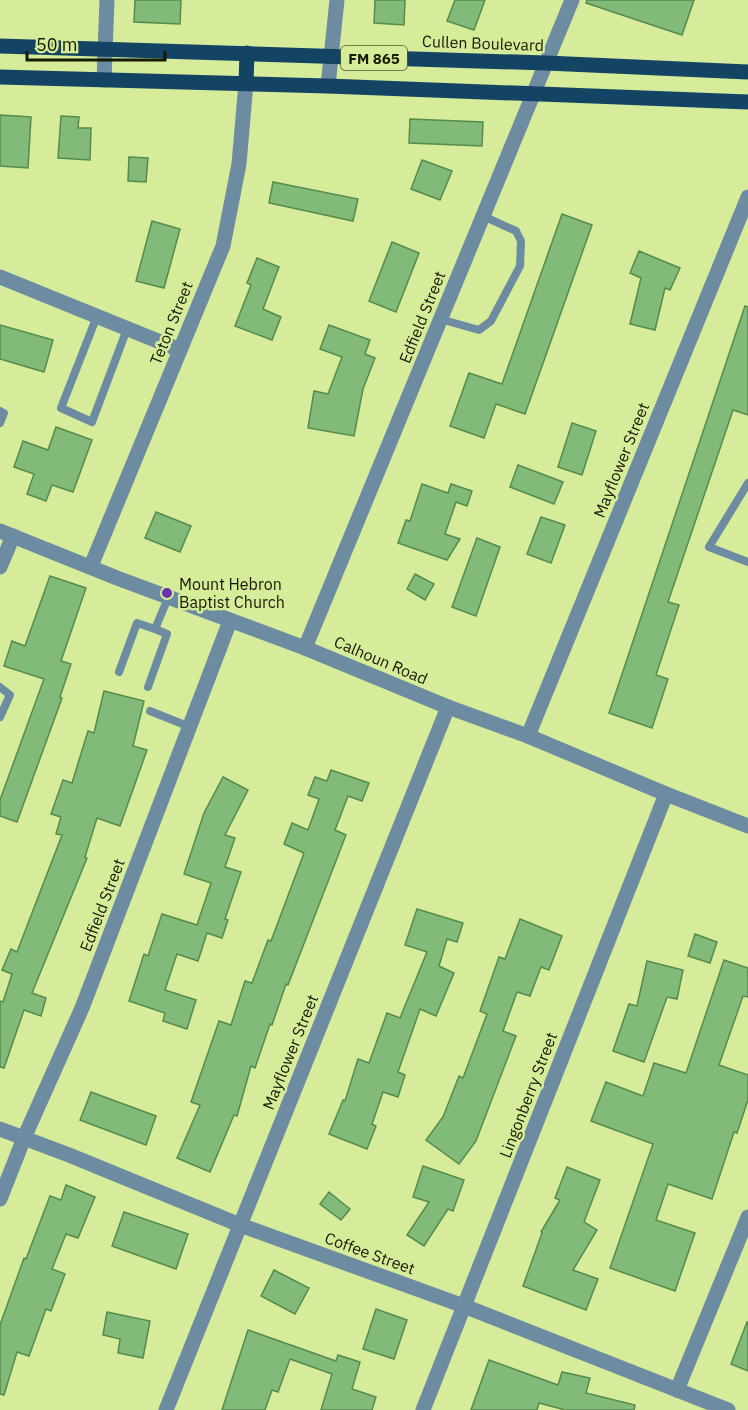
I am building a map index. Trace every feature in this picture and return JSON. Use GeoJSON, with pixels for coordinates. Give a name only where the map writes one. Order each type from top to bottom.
{"type":"FeatureCollection","features":[{"type":"Feature","properties":{"kind":"main road","name":"Cullen Boulevard"},"geometry":{"type":"LineString","coordinates":[[0,46],[546,63],[748,72]]}},
{"type":"Feature","properties":{"kind":"main road"},"geometry":{"type":"LineString","coordinates":[[246,83],[248,53]]}},
{"type":"Feature","properties":{"kind":"main road","name":"FM 865"},"geometry":{"type":"LineString","coordinates":[[0,77],[246,83],[748,102]]}},
{"type":"Feature","properties":{"kind":"street"},"geometry":{"type":"LineString","coordinates":[[104,80],[107,0]]}},
{"type":"Feature","properties":{"kind":"street"},"geometry":{"type":"LineString","coordinates":[[328,86],[336,0]]}},
{"type":"Feature","properties":{"kind":"street","name":"Edfield Street"},"geometry":{"type":"LineString","coordinates":[[305,648],[572,0]]}},
{"type":"Feature","properties":{"kind":"street","name":"Teton Street"},"geometry":{"type":"LineString","coordinates":[[91,567],[223,246],[239,164],[246,83]]}},
{"type":"Feature","properties":{"kind":"street","name":"Mayflower Street"},"geometry":{"type":"LineString","coordinates":[[528,736],[748,197]]}},
{"type":"Feature","properties":{"kind":"street"},"geometry":{"type":"LineString","coordinates":[[0,277],[180,350]]}},
{"type":"Feature","properties":{"kind":"street"},"geometry":{"type":"LineString","coordinates":[[0,567],[7,533]]}},
{"type":"Feature","properties":{"kind":"street","name":"Calhoun Road"},"geometry":{"type":"LineString","coordinates":[[7,533],[168,598],[305,648],[448,707],[528,736],[748,826]]}},
{"type":"Feature","properties":{"kind":"street","name":"Edfield Street"},"geometry":{"type":"LineString","coordinates":[[0,1199],[24,1138],[82,1008],[230,621]]}},
{"type":"Feature","properties":{"kind":"street","name":"Mayflower Street"},"geometry":{"type":"LineString","coordinates":[[166,1410],[448,707]]}},
{"type":"Feature","properties":{"kind":"street","name":"Lingonberry Street"},"geometry":{"type":"LineString","coordinates":[[423,1410],[666,794]]}},
{"type":"Feature","properties":{"kind":"street","name":"Coffee Street"},"geometry":{"type":"LineString","coordinates":[[0,1129],[240,1225],[464,1306],[728,1410]]}},
{"type":"Feature","properties":{"kind":"street"},"geometry":{"type":"LineString","coordinates":[[677,1390],[748,1217]]}},
{"type":"Feature","properties":{"kind":"lane"},"geometry":{"type":"LineString","coordinates":[[440,319],[479,330],[491,321],[520,266],[521,241],[516,231],[483,216]]}},
{"type":"Feature","properties":{"kind":"lane"},"geometry":{"type":"LineString","coordinates":[[97,316],[61,408],[92,422],[128,329]]}},
{"type":"Feature","properties":{"kind":"lane"},"geometry":{"type":"LineString","coordinates":[[0,411],[4,413],[0,423]]}},
{"type":"Feature","properties":{"kind":"lane"},"geometry":{"type":"LineString","coordinates":[[748,483],[709,547],[748,562]]}},
{"type":"Feature","properties":{"kind":"lane"},"geometry":{"type":"LineString","coordinates":[[155,629],[168,598]]}},
{"type":"Feature","properties":{"kind":"lane"},"geometry":{"type":"LineString","coordinates":[[119,672],[137,623],[167,634],[148,687]]}},
{"type":"Feature","properties":{"kind":"lane"},"geometry":{"type":"LineString","coordinates":[[0,687],[10,695],[0,717]]}},
{"type":"Feature","properties":{"kind":"lane"},"geometry":{"type":"LineString","coordinates":[[150,711],[190,727]]}},
{"type":"Feature","properties":{"kind":"building"},"geometry":{"type":"Polygon","coordinates":[[[135,0],[181,0],[180,24],[134,22],[135,0]]]}},
{"type":"Feature","properties":{"kind":"building"},"geometry":{"type":"Polygon","coordinates":[[[375,0],[405,0],[404,25],[374,23],[375,0]]]}},
{"type":"Feature","properties":{"kind":"building"},"geometry":{"type":"Polygon","coordinates":[[[455,0],[485,0],[474,30],[447,21],[455,0]]]}},
{"type":"Feature","properties":{"kind":"building"},"geometry":{"type":"Polygon","coordinates":[[[587,0],[694,0],[682,35],[586,3],[587,0]]]}},
{"type":"Feature","properties":{"kind":"building"},"geometry":{"type":"Polygon","coordinates":[[[0,115],[31,117],[28,168],[0,166],[0,115]]]}},
{"type":"Feature","properties":{"kind":"building"},"geometry":{"type":"Polygon","coordinates":[[[61,116],[79,117],[78,128],[91,128],[90,160],[58,158],[61,116]]]}},
{"type":"Feature","properties":{"kind":"building"},"geometry":{"type":"Polygon","coordinates":[[[410,119],[483,122],[482,146],[409,143],[410,119]]]}},
{"type":"Feature","properties":{"kind":"building"},"geometry":{"type":"Polygon","coordinates":[[[129,157],[148,158],[146,182],[128,181],[129,157]]]}},
{"type":"Feature","properties":{"kind":"building"},"geometry":{"type":"Polygon","coordinates":[[[422,160],[452,171],[440,200],[411,189],[422,160]]]}},
{"type":"Feature","properties":{"kind":"building"},"geometry":{"type":"Polygon","coordinates":[[[273,182],[358,199],[353,221],[269,203],[273,182]]]}},
{"type":"Feature","properties":{"kind":"building"},"geometry":{"type":"Polygon","coordinates":[[[562,214],[592,225],[525,414],[496,404],[484,438],[450,426],[469,373],[502,384],[562,214]]]}},
{"type":"Feature","properties":{"kind":"building"},"geometry":{"type":"Polygon","coordinates":[[[152,221],[180,229],[164,288],[136,281],[152,221]]]}},
{"type":"Feature","properties":{"kind":"building"},"geometry":{"type":"Polygon","coordinates":[[[392,242],[419,253],[396,312],[369,301],[392,242]]]}},
{"type":"Feature","properties":{"kind":"building"},"geometry":{"type":"Polygon","coordinates":[[[639,251],[680,268],[670,290],[665,288],[655,330],[630,324],[641,278],[630,273],[639,251]]]}},
{"type":"Feature","properties":{"kind":"building"},"geometry":{"type":"Polygon","coordinates":[[[257,258],[279,267],[263,309],[281,317],[272,340],[235,326],[251,285],[247,283],[257,258]]]}},
{"type":"Feature","properties":{"kind":"building"},"geometry":{"type":"Polygon","coordinates":[[[745,306],[748,307],[748,415],[733,410],[668,602],[679,605],[656,675],[668,679],[652,728],[609,713],[745,306]]]}},
{"type":"Feature","properties":{"kind":"building"},"geometry":{"type":"Polygon","coordinates":[[[0,325],[53,340],[44,372],[0,359],[0,325]]]}},
{"type":"Feature","properties":{"kind":"building"},"geometry":{"type":"Polygon","coordinates":[[[329,325],[370,340],[365,354],[375,358],[363,389],[354,436],[308,428],[314,391],[328,394],[342,357],[320,349],[329,325]]]}},
{"type":"Feature","properties":{"kind":"building"},"geometry":{"type":"Polygon","coordinates":[[[572,423],[596,431],[582,475],[558,467],[572,423]]]}},
{"type":"Feature","properties":{"kind":"building"},"geometry":{"type":"Polygon","coordinates":[[[56,427],[92,440],[73,492],[52,485],[46,501],[27,494],[34,474],[14,467],[23,441],[48,450],[56,427]]]}},
{"type":"Feature","properties":{"kind":"building"},"geometry":{"type":"Polygon","coordinates":[[[518,465],[563,482],[554,504],[510,487],[518,465]]]}},
{"type":"Feature","properties":{"kind":"building"},"geometry":{"type":"Polygon","coordinates":[[[422,484],[448,493],[451,484],[472,491],[467,506],[456,502],[445,534],[460,539],[447,560],[398,543],[406,520],[410,521],[422,484]]]}},
{"type":"Feature","properties":{"kind":"building"},"geometry":{"type":"Polygon","coordinates":[[[156,512],[191,526],[180,552],[145,538],[156,512]]]}},
{"type":"Feature","properties":{"kind":"building"},"geometry":{"type":"Polygon","coordinates":[[[541,517],[565,525],[551,563],[527,554],[541,517]]]}},
{"type":"Feature","properties":{"kind":"building"},"geometry":{"type":"Polygon","coordinates":[[[477,538],[500,547],[476,616],[452,607],[477,538]]]}},
{"type":"Feature","properties":{"kind":"building"},"geometry":{"type":"Polygon","coordinates":[[[415,574],[434,584],[425,600],[407,589],[415,574]]]}},
{"type":"Feature","properties":{"kind":"building"},"geometry":{"type":"Polygon","coordinates":[[[50,576],[86,588],[61,661],[71,664],[60,697],[62,698],[17,822],[0,816],[0,800],[44,679],[4,666],[12,641],[25,646],[50,576]]]}},
{"type":"Feature","properties":{"kind":"building"},"geometry":{"type":"Polygon","coordinates":[[[104,691],[144,701],[133,746],[147,750],[120,826],[97,818],[85,857],[87,858],[32,993],[46,998],[41,1016],[24,1010],[4,1068],[0,1067],[0,1001],[3,1002],[12,974],[2,970],[11,949],[17,952],[62,835],[56,834],[61,817],[51,814],[63,780],[72,783],[88,731],[94,733],[104,691]]]}},
{"type":"Feature","properties":{"kind":"building"},"geometry":{"type":"Polygon","coordinates":[[[331,770],[369,783],[362,801],[348,796],[335,830],[346,835],[288,985],[286,984],[272,1025],[270,1024],[255,1068],[251,1066],[237,1116],[234,1115],[210,1172],[177,1158],[200,1105],[191,1102],[219,1021],[231,1025],[245,981],[252,983],[268,940],[271,941],[304,853],[284,844],[292,823],[308,830],[319,799],[308,795],[315,777],[327,781],[331,770]]]}},
{"type":"Feature","properties":{"kind":"building"},"geometry":{"type":"Polygon","coordinates":[[[223,777],[248,790],[225,835],[235,838],[225,867],[241,872],[225,919],[228,920],[222,938],[207,933],[198,961],[177,954],[165,990],[196,1000],[187,1029],[163,1021],[165,1013],[129,1001],[144,954],[148,956],[162,914],[197,925],[211,883],[184,874],[204,813],[223,777]]]}},
{"type":"Feature","properties":{"kind":"building"},"geometry":{"type":"Polygon","coordinates":[[[417,909],[463,923],[457,942],[447,939],[439,966],[454,973],[436,1016],[420,1009],[398,1072],[405,1075],[398,1097],[383,1092],[372,1124],[376,1126],[367,1149],[329,1134],[343,1100],[345,1101],[358,1059],[369,1063],[387,1013],[400,1018],[427,952],[405,945],[417,909]]]}},
{"type":"Feature","properties":{"kind":"building"},"geometry":{"type":"Polygon","coordinates":[[[520,919],[562,936],[549,970],[541,967],[530,996],[517,992],[503,1031],[516,1036],[476,1141],[459,1164],[426,1140],[443,1117],[459,1076],[463,1078],[487,1014],[480,1011],[499,957],[505,959],[520,919]]]}},
{"type":"Feature","properties":{"kind":"building"},"geometry":{"type":"Polygon","coordinates":[[[695,934],[717,942],[710,963],[688,956],[695,934]]]}},
{"type":"Feature","properties":{"kind":"building"},"geometry":{"type":"Polygon","coordinates":[[[724,960],[748,968],[748,997],[743,996],[719,1065],[748,1075],[748,1100],[737,1133],[734,1132],[712,1199],[668,1184],[656,1220],[695,1233],[675,1291],[610,1268],[653,1144],[591,1121],[606,1082],[643,1096],[654,1063],[686,1073],[724,960]]]}},
{"type":"Feature","properties":{"kind":"building"},"geometry":{"type":"Polygon","coordinates":[[[647,961],[683,970],[677,999],[667,997],[644,1062],[613,1051],[629,1004],[637,1006],[647,961]]]}},
{"type":"Feature","properties":{"kind":"building"},"geometry":{"type":"Polygon","coordinates":[[[91,1092],[156,1116],[146,1145],[80,1120],[91,1092]]]}},
{"type":"Feature","properties":{"kind":"building"},"geometry":{"type":"Polygon","coordinates":[[[423,1166],[464,1180],[453,1211],[448,1209],[424,1246],[407,1235],[429,1202],[413,1197],[423,1166]]]}},
{"type":"Feature","properties":{"kind":"building"},"geometry":{"type":"Polygon","coordinates":[[[567,1167],[600,1180],[584,1222],[597,1230],[573,1270],[598,1279],[586,1310],[523,1286],[541,1232],[560,1200],[555,1198],[567,1167]]]}},
{"type":"Feature","properties":{"kind":"building"},"geometry":{"type":"Polygon","coordinates":[[[66,1185],[95,1197],[78,1238],[66,1234],[52,1269],[65,1274],[51,1311],[46,1309],[29,1356],[17,1352],[4,1395],[0,1394],[0,1325],[24,1258],[26,1259],[50,1196],[61,1200],[66,1185]]]}},
{"type":"Feature","properties":{"kind":"building"},"geometry":{"type":"Polygon","coordinates":[[[329,1192],[350,1209],[341,1220],[320,1204],[329,1192]]]}},
{"type":"Feature","properties":{"kind":"building"},"geometry":{"type":"Polygon","coordinates":[[[124,1212],[188,1234],[176,1269],[112,1246],[124,1212]]]}},
{"type":"Feature","properties":{"kind":"building"},"geometry":{"type":"Polygon","coordinates":[[[274,1270],[309,1288],[295,1314],[261,1296],[274,1270]]]}},
{"type":"Feature","properties":{"kind":"building"},"geometry":{"type":"Polygon","coordinates":[[[376,1309],[407,1320],[394,1359],[363,1349],[376,1309]]]}},
{"type":"Feature","properties":{"kind":"building"},"geometry":{"type":"Polygon","coordinates":[[[107,1312],[150,1321],[143,1358],[118,1353],[120,1339],[103,1335],[107,1312]]]}},
{"type":"Feature","properties":{"kind":"building"},"geometry":{"type":"Polygon","coordinates":[[[748,1322],[748,1371],[731,1364],[748,1322]]]}},
{"type":"Feature","properties":{"kind":"building"},"geometry":{"type":"Polygon","coordinates":[[[248,1330],[336,1361],[338,1355],[360,1362],[352,1389],[376,1397],[372,1410],[321,1410],[332,1374],[290,1359],[278,1392],[272,1390],[265,1410],[222,1410],[248,1330]]]}},
{"type":"Feature","properties":{"kind":"building"},"geometry":{"type":"Polygon","coordinates":[[[489,1360],[558,1385],[562,1372],[590,1378],[586,1393],[635,1405],[634,1410],[565,1410],[539,1403],[537,1410],[471,1410],[489,1360]]]}},
{"type":"Feature","properties":{"kind":"place","name":"Mount Hebron Baptist Church"},"geometry":{"type":"Point","coordinates":[167,593]}}]}
